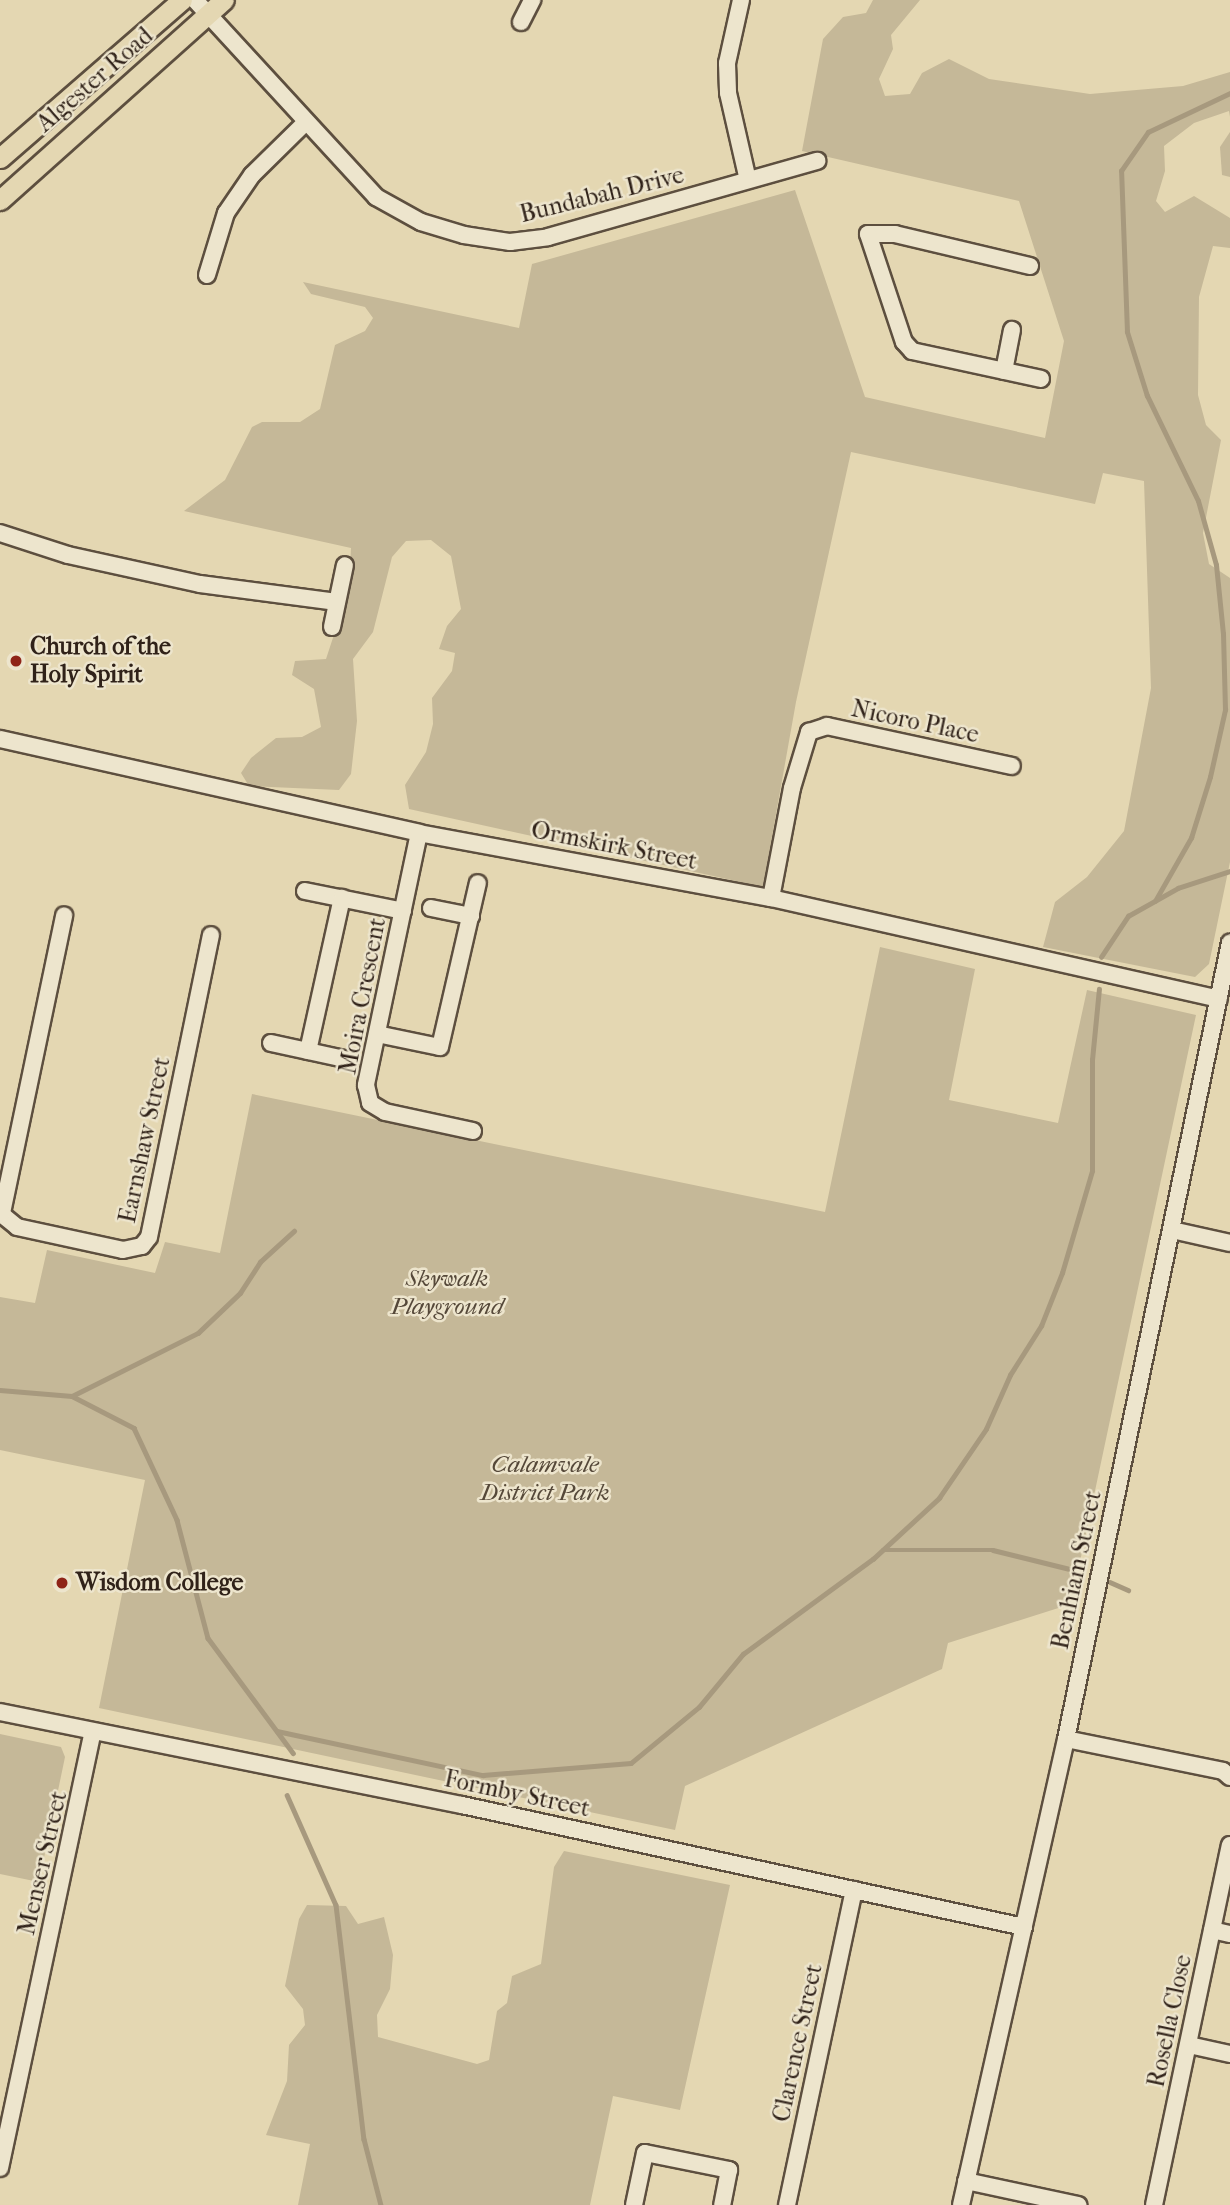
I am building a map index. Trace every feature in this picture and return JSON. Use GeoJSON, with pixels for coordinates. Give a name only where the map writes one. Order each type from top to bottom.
{"type":"FeatureCollection","features":[{"type":"Feature","properties":{"kind":"main road","name":"Algester Road"},"geometry":{"type":"LineString","coordinates":[[0,158],[181,0]]}},
{"type":"Feature","properties":{"kind":"main road","name":"Algester Road"},"geometry":{"type":"LineString","coordinates":[[0,200],[201,7],[224,0]]}},
{"type":"Feature","properties":{"kind":"street"},"geometry":{"type":"LineString","coordinates":[[521,22],[532,0]]}},
{"type":"Feature","properties":{"kind":"street"},"geometry":{"type":"LineString","coordinates":[[741,0],[727,63],[728,93],[748,180]]}},
{"type":"Feature","properties":{"kind":"street","name":"Bundabah Drive"},"geometry":{"type":"LineString","coordinates":[[201,7],[376,197],[421,222],[498,240],[548,237],[817,161]]}},
{"type":"Feature","properties":{"kind":"street"},"geometry":{"type":"LineString","coordinates":[[207,275],[226,214],[252,175],[305,123]]}},
{"type":"Feature","properties":{"kind":"street"},"geometry":{"type":"LineString","coordinates":[[1030,266],[895,234],[868,234],[904,342],[912,351],[1041,379]]}},
{"type":"Feature","properties":{"kind":"street"},"geometry":{"type":"LineString","coordinates":[[1004,371],[1012,330]]}},
{"type":"Feature","properties":{"kind":"street"},"geometry":{"type":"LineString","coordinates":[[0,533],[68,555],[200,584],[337,603]]}},
{"type":"Feature","properties":{"kind":"street"},"geometry":{"type":"LineString","coordinates":[[332,627],[345,565]]}},
{"type":"Feature","properties":{"kind":"street","name":"Nicoro Place"},"geometry":{"type":"LineString","coordinates":[[771,898],[792,788],[809,732],[827,726],[1012,766]]}},
{"type":"Feature","properties":{"kind":"street","name":"Ormskirk Street"},"geometry":{"type":"LineString","coordinates":[[0,739],[419,832],[771,898],[1219,999]]}},
{"type":"Feature","properties":{"kind":"street","name":"Moira Crescent"},"geometry":{"type":"LineString","coordinates":[[419,832],[366,1085],[370,1103],[385,1112],[473,1131]]}},
{"type":"Feature","properties":{"kind":"street"},"geometry":{"type":"LineString","coordinates":[[377,1034],[440,1047],[478,883]]}},
{"type":"Feature","properties":{"kind":"street"},"geometry":{"type":"LineString","coordinates":[[305,891],[403,911]]}},
{"type":"Feature","properties":{"kind":"street"},"geometry":{"type":"LineString","coordinates":[[308,1051],[342,898]]}},
{"type":"Feature","properties":{"kind":"street"},"geometry":{"type":"LineString","coordinates":[[431,908],[471,916]]}},
{"type":"Feature","properties":{"kind":"street"},"geometry":{"type":"LineString","coordinates":[[1,1213],[64,915]]}},
{"type":"Feature","properties":{"kind":"street","name":"Earnshaw Street"},"geometry":{"type":"LineString","coordinates":[[1,1213],[17,1227],[123,1250],[142,1247],[149,1237],[211,935]]}},
{"type":"Feature","properties":{"kind":"street","name":"Benhiam Street"},"geometry":{"type":"LineString","coordinates":[[961,2205],[1066,1739],[1230,943]]}},
{"type":"Feature","properties":{"kind":"street"},"geometry":{"type":"LineString","coordinates":[[271,1043],[349,1060]]}},
{"type":"Feature","properties":{"kind":"street"},"geometry":{"type":"LineString","coordinates":[[1172,1230],[1230,1242]]}},
{"type":"Feature","properties":{"kind":"street","name":"Formby Street"},"geometry":{"type":"LineString","coordinates":[[0,1713],[1024,1927]]}},
{"type":"Feature","properties":{"kind":"street","name":"Menser Street"},"geometry":{"type":"LineString","coordinates":[[0,2168],[8,2093],[93,1732]]}},
{"type":"Feature","properties":{"kind":"street"},"geometry":{"type":"LineString","coordinates":[[1066,1739],[1223,1771],[1230,1777]]}},
{"type":"Feature","properties":{"kind":"street","name":"Rosella Close"},"geometry":{"type":"LineString","coordinates":[[1154,2205],[1230,1845]]}},
{"type":"Feature","properties":{"kind":"street","name":"Clarence Street"},"geometry":{"type":"LineString","coordinates":[[787,2205],[854,1890]]}},
{"type":"Feature","properties":{"kind":"street"},"geometry":{"type":"LineString","coordinates":[[1212,1930],[1230,1934]]}},
{"type":"Feature","properties":{"kind":"street"},"geometry":{"type":"LineString","coordinates":[[1189,2045],[1230,2054]]}},
{"type":"Feature","properties":{"kind":"street"},"geometry":{"type":"LineString","coordinates":[[634,2205],[645,2153],[729,2170],[722,2205]]}},
{"type":"Feature","properties":{"kind":"street"},"geometry":{"type":"LineString","coordinates":[[966,2181],[1078,2205]]}},
{"type":"Feature","properties":{"kind":"green space"},"geometry":{"type":"Polygon","coordinates":[[[873,0],[920,0],[891,35],[893,49],[879,79],[885,96],[910,94],[922,73],[949,59],[989,79],[1090,94],[1183,86],[1230,72],[1230,117],[1229,111],[1194,123],[1164,146],[1165,171],[1156,201],[1165,212],[1194,196],[1230,218],[1230,248],[1213,246],[1199,297],[1198,395],[1206,425],[1221,440],[1203,533],[1209,564],[1230,578],[1230,862],[1209,964],[1195,977],[1043,947],[1055,902],[1087,877],[1124,831],[1151,688],[1144,481],[1103,473],[1095,504],[851,452],[796,702],[763,887],[409,809],[405,785],[426,752],[433,724],[432,698],[452,671],[455,653],[439,649],[447,626],[461,609],[451,556],[431,540],[406,541],[392,557],[373,632],[353,659],[357,721],[351,774],[339,790],[249,786],[241,773],[251,758],[276,738],[302,737],[321,727],[314,689],[292,675],[295,661],[326,659],[349,589],[351,548],[184,511],[225,480],[252,427],[262,422],[300,422],[320,409],[335,345],[365,331],[373,318],[365,307],[311,294],[303,282],[519,328],[532,264],[795,190],[865,397],[1045,438],[1064,341],[1019,201],[802,151],[823,39],[843,17],[866,13],[873,0]]]}},
{"type":"Feature","properties":{"kind":"green space"},"geometry":{"type":"Polygon","coordinates":[[[1230,132],[1230,177],[1222,175],[1220,147],[1230,132]]]}},
{"type":"Feature","properties":{"kind":"green space","name":"Calamvale District Park"},"geometry":{"type":"Polygon","coordinates":[[[880,947],[975,969],[949,1100],[1058,1123],[1087,990],[1196,1015],[1071,1604],[948,1643],[942,1669],[685,1786],[675,1830],[99,1708],[145,1480],[0,1450],[0,1297],[35,1303],[47,1250],[155,1273],[165,1242],[220,1253],[252,1094],[825,1212],[880,947]]]}},
{"type":"Feature","properties":{"kind":"green space"},"geometry":{"type":"Polygon","coordinates":[[[0,1734],[61,1747],[65,1757],[39,1882],[0,1874],[0,1734]]]}},
{"type":"Feature","properties":{"kind":"green space"},"geometry":{"type":"Polygon","coordinates":[[[564,1851],[730,1885],[680,2110],[613,2096],[590,2205],[298,2205],[310,2144],[266,2135],[287,2081],[289,2045],[305,2025],[303,2009],[285,1986],[299,1919],[307,1905],[346,1906],[358,1924],[384,1917],[393,1955],[390,1989],[377,2015],[378,2037],[477,2064],[489,2060],[497,2011],[507,2003],[512,1976],[541,1964],[554,1867],[564,1851]]]}},
{"type":"Feature","properties":{"kind":"waterway"},"geometry":{"type":"LineString","coordinates":[[1155,901],[1191,838],[1210,777],[1225,710],[1223,634],[1216,565],[1198,501],[1147,396],[1127,332],[1121,171],[1148,132],[1230,93]]}},
{"type":"Feature","properties":{"kind":"waterway"},"geometry":{"type":"LineString","coordinates":[[1101,957],[1128,916],[1178,888],[1230,871]]}},
{"type":"Feature","properties":{"kind":"waterway"},"geometry":{"type":"LineString","coordinates":[[277,1731],[483,1775],[631,1763],[699,1707],[743,1654],[873,1559],[939,1498],[986,1429],[1010,1375],[1041,1326],[1062,1273],[1092,1171],[1092,1060],[1099,989]]}},
{"type":"Feature","properties":{"kind":"waterway"},"geometry":{"type":"LineString","coordinates":[[72,1396],[198,1333],[240,1293],[260,1262],[294,1231]]}},
{"type":"Feature","properties":{"kind":"waterway"},"geometry":{"type":"LineString","coordinates":[[0,1390],[72,1396],[134,1428],[177,1520],[208,1638],[293,1753]]}},
{"type":"Feature","properties":{"kind":"waterway"},"geometry":{"type":"LineString","coordinates":[[883,1550],[993,1550],[1078,1571]]}},
{"type":"Feature","properties":{"kind":"waterway"},"geometry":{"type":"LineString","coordinates":[[1110,1582],[1128,1590]]}},
{"type":"Feature","properties":{"kind":"waterway"},"geometry":{"type":"LineString","coordinates":[[287,1795],[336,1905],[364,2139],[381,2205]]}},
{"type":"Feature","properties":{"kind":"place","name":"Church of the Holy Spirit"},"geometry":{"type":"Point","coordinates":[16,661]}},
{"type":"Feature","properties":{"kind":"place","name":"Wisdom College"},"geometry":{"type":"Point","coordinates":[62,1583]}},
{"type":"Feature","properties":{"kind":"park label","name":"Skywalk Playground"},"geometry":{"type":"Point","coordinates":[447,1293]}}]}
